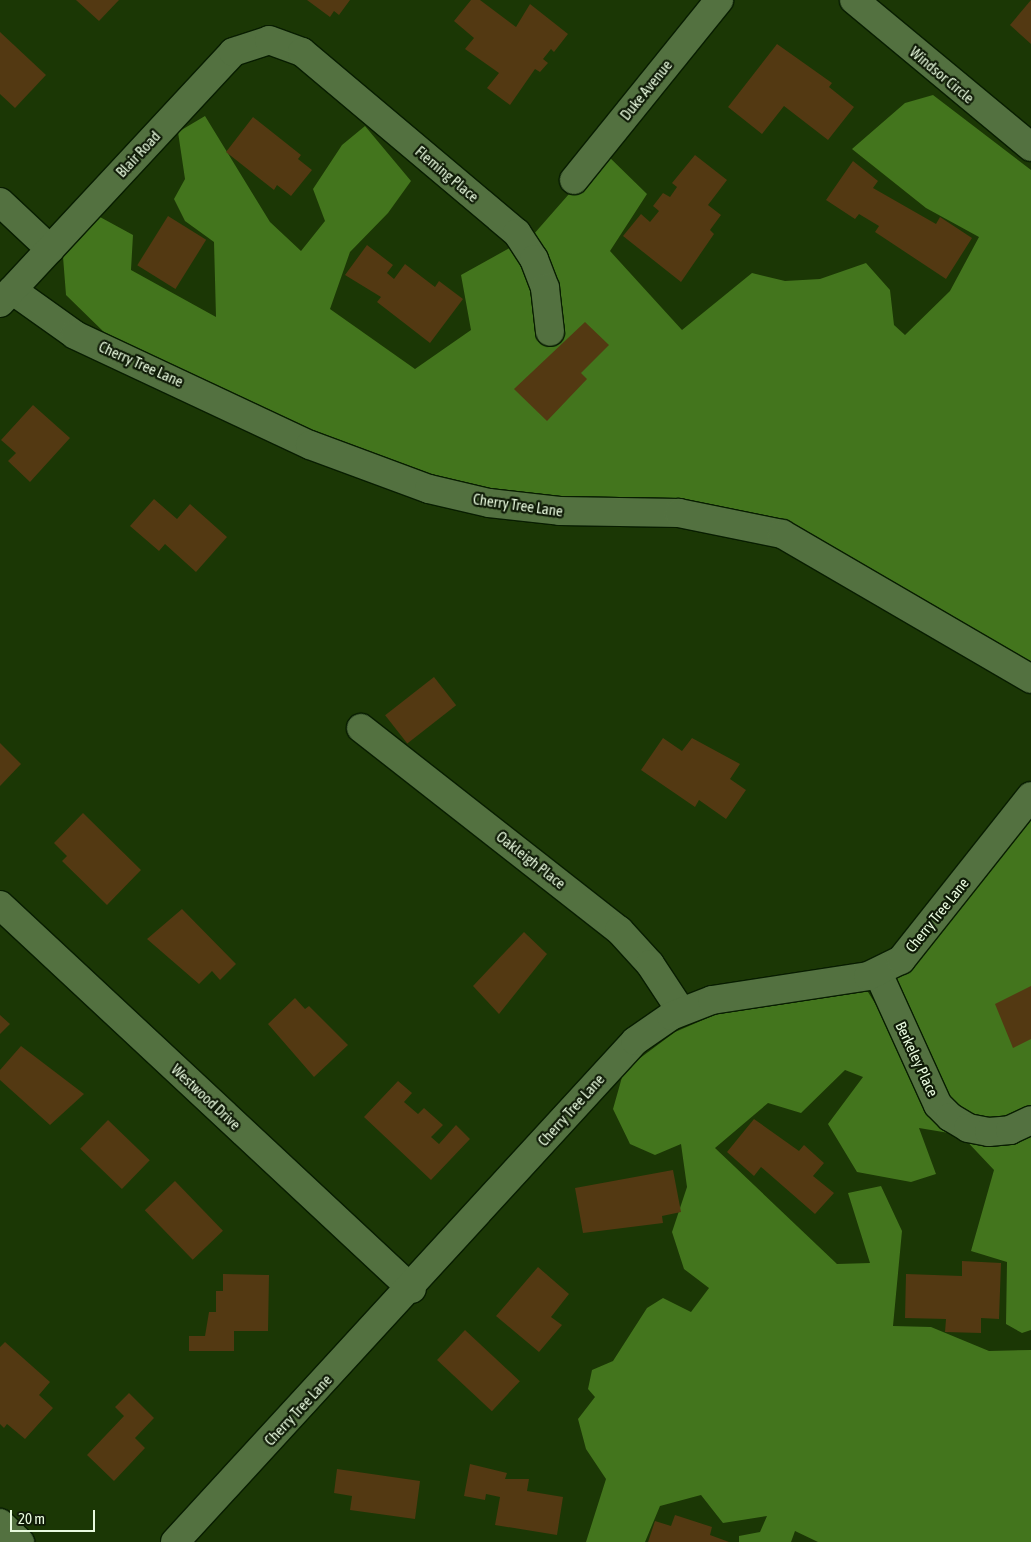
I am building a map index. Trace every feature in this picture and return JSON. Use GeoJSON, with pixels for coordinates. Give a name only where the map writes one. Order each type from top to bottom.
{"type":"FeatureCollection","features":[{"type":"Feature","properties":{"kind":"street","name":"Duke Avenue"},"geometry":{"type":"LineString","coordinates":[[574,180],[719,0]]}},
{"type":"Feature","properties":{"kind":"street","name":"Windsor Circle"},"geometry":{"type":"LineString","coordinates":[[854,0],[1031,148]]}},
{"type":"Feature","properties":{"kind":"street","name":"Blair Road"},"geometry":{"type":"LineString","coordinates":[[6,296],[233,52],[269,40],[294,47]]}},
{"type":"Feature","properties":{"kind":"street","name":"Fleming Place"},"geometry":{"type":"LineString","coordinates":[[294,47],[517,233],[534,259],[545,288],[550,332]]}},
{"type":"Feature","properties":{"kind":"street"},"geometry":{"type":"LineString","coordinates":[[0,202],[50,249]]}},
{"type":"Feature","properties":{"kind":"street","name":"Cherry Tree Lane"},"geometry":{"type":"LineString","coordinates":[[6,296],[75,335],[310,445],[429,489],[489,503],[560,511],[679,513],[782,534],[1031,679]]}},
{"type":"Feature","properties":{"kind":"street","name":"Oakleigh Place"},"geometry":{"type":"LineString","coordinates":[[361,728],[620,930],[650,964],[681,1011]]}},
{"type":"Feature","properties":{"kind":"street","name":"Cherry Tree Lane"},"geometry":{"type":"LineString","coordinates":[[175,1542],[412,1288],[635,1041],[681,1011],[733,994],[878,973],[901,960],[919,941],[1031,796]]}},
{"type":"Feature","properties":{"kind":"street","name":"Westwood Drive"},"geometry":{"type":"LineString","coordinates":[[0,905],[412,1288]]}},
{"type":"Feature","properties":{"kind":"street","name":"Berkeley Place"},"geometry":{"type":"LineString","coordinates":[[878,973],[938,1105],[950,1117],[968,1128],[989,1132],[1010,1130],[1031,1120]]}},
{"type":"Feature","properties":{"kind":"street"},"geometry":{"type":"LineString","coordinates":[[0,1523],[20,1542]]}},
{"type":"Feature","properties":{"kind":"green space"},"geometry":{"type":"Polygon","coordinates":[[[933,95],[1031,170],[1031,664],[785,528],[585,506],[413,478],[110,338],[66,295],[62,244],[100,217],[133,235],[131,270],[216,317],[214,242],[185,221],[174,199],[185,179],[178,132],[205,116],[270,222],[301,251],[325,221],[313,189],[342,145],[365,126],[411,181],[388,213],[350,252],[330,309],[415,369],[471,330],[461,275],[533,235],[605,153],[647,194],[610,251],[682,330],[752,273],[785,281],[820,279],[866,263],[890,290],[894,325],[905,335],[950,291],[979,237],[926,208],[852,149],[905,103],[933,95]]]}},
{"type":"Feature","properties":{"kind":"green space"},"geometry":{"type":"Polygon","coordinates":[[[1031,807],[1031,1113],[987,1126],[941,1099],[887,976],[1031,807]]]}},
{"type":"Feature","properties":{"kind":"green space"},"geometry":{"type":"Polygon","coordinates":[[[863,984],[950,1123],[949,1133],[919,1128],[936,1174],[911,1182],[857,1172],[828,1124],[863,1077],[845,1070],[801,1113],[768,1103],[715,1148],[837,1264],[870,1263],[848,1193],[881,1186],[902,1231],[893,1326],[931,1327],[989,1351],[1031,1350],[1031,1542],[818,1542],[795,1531],[791,1542],[739,1542],[739,1536],[760,1532],[767,1516],[723,1523],[701,1495],[660,1506],[645,1542],[586,1542],[606,1479],[586,1449],[578,1419],[595,1397],[588,1389],[592,1370],[613,1361],[647,1308],[663,1298],[691,1312],[709,1288],[684,1269],[672,1232],[687,1187],[681,1144],[655,1155],[630,1144],[613,1109],[624,1070],[675,1032],[726,1010],[863,984]]]}},
{"type":"Feature","properties":{"kind":"green space"},"geometry":{"type":"Polygon","coordinates":[[[960,1134],[1031,1135],[1031,1330],[1022,1333],[1006,1324],[1007,1262],[971,1251],[994,1170],[960,1134]]]}},
{"type":"Feature","properties":{"kind":"building"},"geometry":{"type":"Polygon","coordinates":[[[76,0],[119,0],[99,21],[76,0]]]}},
{"type":"Feature","properties":{"kind":"building"},"geometry":{"type":"Polygon","coordinates":[[[307,0],[350,0],[339,15],[334,11],[330,17],[307,0]]]}},
{"type":"Feature","properties":{"kind":"building"},"geometry":{"type":"Polygon","coordinates":[[[471,0],[480,0],[516,27],[530,4],[568,34],[554,52],[551,49],[543,59],[548,63],[540,72],[535,69],[510,105],[487,88],[499,73],[465,49],[474,38],[454,21],[471,0]]]}},
{"type":"Feature","properties":{"kind":"building"},"geometry":{"type":"Polygon","coordinates":[[[1031,0],[1031,44],[1010,25],[1031,0]]]}},
{"type":"Feature","properties":{"kind":"building"},"geometry":{"type":"Polygon","coordinates":[[[0,32],[46,75],[15,108],[0,94],[0,32]]]}},
{"type":"Feature","properties":{"kind":"building"},"geometry":{"type":"Polygon","coordinates":[[[777,44],[832,83],[829,87],[854,107],[828,140],[784,106],[762,134],[728,107],[777,44]]]}},
{"type":"Feature","properties":{"kind":"building"},"geometry":{"type":"Polygon","coordinates":[[[253,117],[301,155],[298,159],[312,170],[291,196],[277,185],[274,190],[226,152],[253,117]]]}},
{"type":"Feature","properties":{"kind":"building"},"geometry":{"type":"Polygon","coordinates":[[[695,155],[727,180],[708,205],[721,215],[710,230],[714,234],[681,282],[623,236],[641,214],[650,222],[659,211],[653,206],[663,193],[670,197],[677,187],[672,183],[695,155]]]}},
{"type":"Feature","properties":{"kind":"building"},"geometry":{"type":"Polygon","coordinates":[[[853,161],[878,181],[873,188],[936,224],[940,217],[972,238],[946,279],[875,232],[879,226],[859,214],[855,219],[826,200],[853,161]]]}},
{"type":"Feature","properties":{"kind":"building"},"geometry":{"type":"Polygon","coordinates":[[[168,216],[206,240],[175,289],[137,265],[168,216]]]}},
{"type":"Feature","properties":{"kind":"building"},"geometry":{"type":"Polygon","coordinates":[[[367,245],[393,265],[387,273],[394,279],[405,264],[435,287],[439,281],[463,299],[430,343],[377,302],[381,297],[345,275],[367,245]]]}},
{"type":"Feature","properties":{"kind":"building"},"geometry":{"type":"Polygon","coordinates":[[[585,322],[609,345],[581,373],[587,379],[547,421],[514,389],[585,322]]]}},
{"type":"Feature","properties":{"kind":"building"},"geometry":{"type":"Polygon","coordinates":[[[33,405],[70,438],[30,482],[8,461],[16,453],[1,440],[33,405]]]}},
{"type":"Feature","properties":{"kind":"building"},"geometry":{"type":"Polygon","coordinates":[[[154,499],[177,519],[190,504],[227,537],[196,572],[165,544],[159,551],[130,526],[154,499]]]}},
{"type":"Feature","properties":{"kind":"building"},"geometry":{"type":"Polygon","coordinates":[[[434,677],[456,705],[407,744],[385,715],[434,677]]]}},
{"type":"Feature","properties":{"kind":"building"},"geometry":{"type":"Polygon","coordinates":[[[663,738],[682,751],[692,738],[740,764],[730,779],[746,790],[726,819],[699,800],[695,807],[641,770],[663,738]]]}},
{"type":"Feature","properties":{"kind":"building"},"geometry":{"type":"Polygon","coordinates":[[[0,743],[21,764],[0,786],[0,743]]]}},
{"type":"Feature","properties":{"kind":"building"},"geometry":{"type":"Polygon","coordinates":[[[83,813],[141,870],[107,905],[62,861],[67,856],[54,843],[83,813]]]}},
{"type":"Feature","properties":{"kind":"building"},"geometry":{"type":"Polygon","coordinates":[[[182,909],[236,964],[220,980],[212,971],[199,984],[147,939],[182,909]]]}},
{"type":"Feature","properties":{"kind":"building"},"geometry":{"type":"Polygon","coordinates":[[[524,932],[547,954],[499,1014],[473,986],[524,932]]]}},
{"type":"Feature","properties":{"kind":"building"},"geometry":{"type":"Polygon","coordinates":[[[1031,986],[1031,1039],[1013,1048],[995,1004],[1031,986]]]}},
{"type":"Feature","properties":{"kind":"building"},"geometry":{"type":"Polygon","coordinates":[[[295,998],[305,1009],[309,1006],[348,1045],[314,1077],[268,1024],[295,998]]]}},
{"type":"Feature","properties":{"kind":"building"},"geometry":{"type":"Polygon","coordinates":[[[0,1015],[10,1024],[0,1034],[0,1015]]]}},
{"type":"Feature","properties":{"kind":"building"},"geometry":{"type":"Polygon","coordinates":[[[21,1046],[84,1094],[50,1125],[0,1080],[0,1070],[21,1046]]]}},
{"type":"Feature","properties":{"kind":"building"},"geometry":{"type":"Polygon","coordinates":[[[398,1081],[412,1093],[404,1102],[418,1114],[424,1108],[443,1125],[431,1137],[439,1144],[456,1125],[470,1139],[431,1180],[364,1117],[398,1081]]]}},
{"type":"Feature","properties":{"kind":"building"},"geometry":{"type":"Polygon","coordinates":[[[754,1119],[799,1151],[804,1145],[824,1163],[813,1176],[834,1193],[815,1214],[761,1167],[754,1176],[727,1152],[754,1119]]]}},
{"type":"Feature","properties":{"kind":"building"},"geometry":{"type":"Polygon","coordinates":[[[108,1120],[150,1160],[122,1189],[80,1149],[108,1120]]]}},
{"type":"Feature","properties":{"kind":"building"},"geometry":{"type":"Polygon","coordinates":[[[673,1170],[681,1212],[662,1216],[663,1223],[583,1233],[575,1188],[673,1170]]]}},
{"type":"Feature","properties":{"kind":"building"},"geometry":{"type":"Polygon","coordinates":[[[175,1181],[223,1231],[193,1260],[145,1210],[175,1181]]]}},
{"type":"Feature","properties":{"kind":"building"},"geometry":{"type":"Polygon","coordinates":[[[962,1261],[1001,1263],[999,1319],[981,1318],[981,1333],[945,1332],[946,1319],[905,1318],[906,1274],[962,1276],[962,1261]]]}},
{"type":"Feature","properties":{"kind":"building"},"geometry":{"type":"Polygon","coordinates":[[[538,1267],[569,1294],[551,1317],[562,1325],[539,1352],[496,1316],[538,1267]]]}},
{"type":"Feature","properties":{"kind":"building"},"geometry":{"type":"Polygon","coordinates":[[[223,1274],[269,1275],[268,1331],[234,1331],[234,1351],[189,1351],[189,1336],[205,1336],[209,1312],[216,1312],[216,1291],[223,1291],[223,1274]]]}},
{"type":"Feature","properties":{"kind":"building"},"geometry":{"type":"Polygon","coordinates":[[[465,1330],[520,1381],[492,1411],[437,1360],[465,1330]]]}},
{"type":"Feature","properties":{"kind":"building"},"geometry":{"type":"Polygon","coordinates":[[[5,1342],[50,1382],[39,1395],[53,1408],[25,1439],[7,1424],[4,1428],[0,1424],[0,1347],[5,1342]]]}},
{"type":"Feature","properties":{"kind":"building"},"geometry":{"type":"Polygon","coordinates":[[[129,1393],[154,1418],[135,1438],[145,1448],[114,1481],[87,1455],[124,1416],[115,1407],[129,1393]]]}},
{"type":"Feature","properties":{"kind":"building"},"geometry":{"type":"Polygon","coordinates":[[[470,1464],[507,1473],[505,1479],[529,1479],[527,1491],[563,1497],[557,1535],[495,1525],[500,1497],[486,1494],[485,1500],[464,1496],[470,1464]]]}},
{"type":"Feature","properties":{"kind":"building"},"geometry":{"type":"Polygon","coordinates":[[[337,1469],[420,1481],[415,1519],[350,1510],[352,1496],[334,1493],[337,1469]]]}},
{"type":"Feature","properties":{"kind":"building"},"geometry":{"type":"Polygon","coordinates":[[[675,1515],[712,1527],[710,1535],[729,1542],[648,1542],[655,1521],[671,1526],[675,1515]]]}}]}
